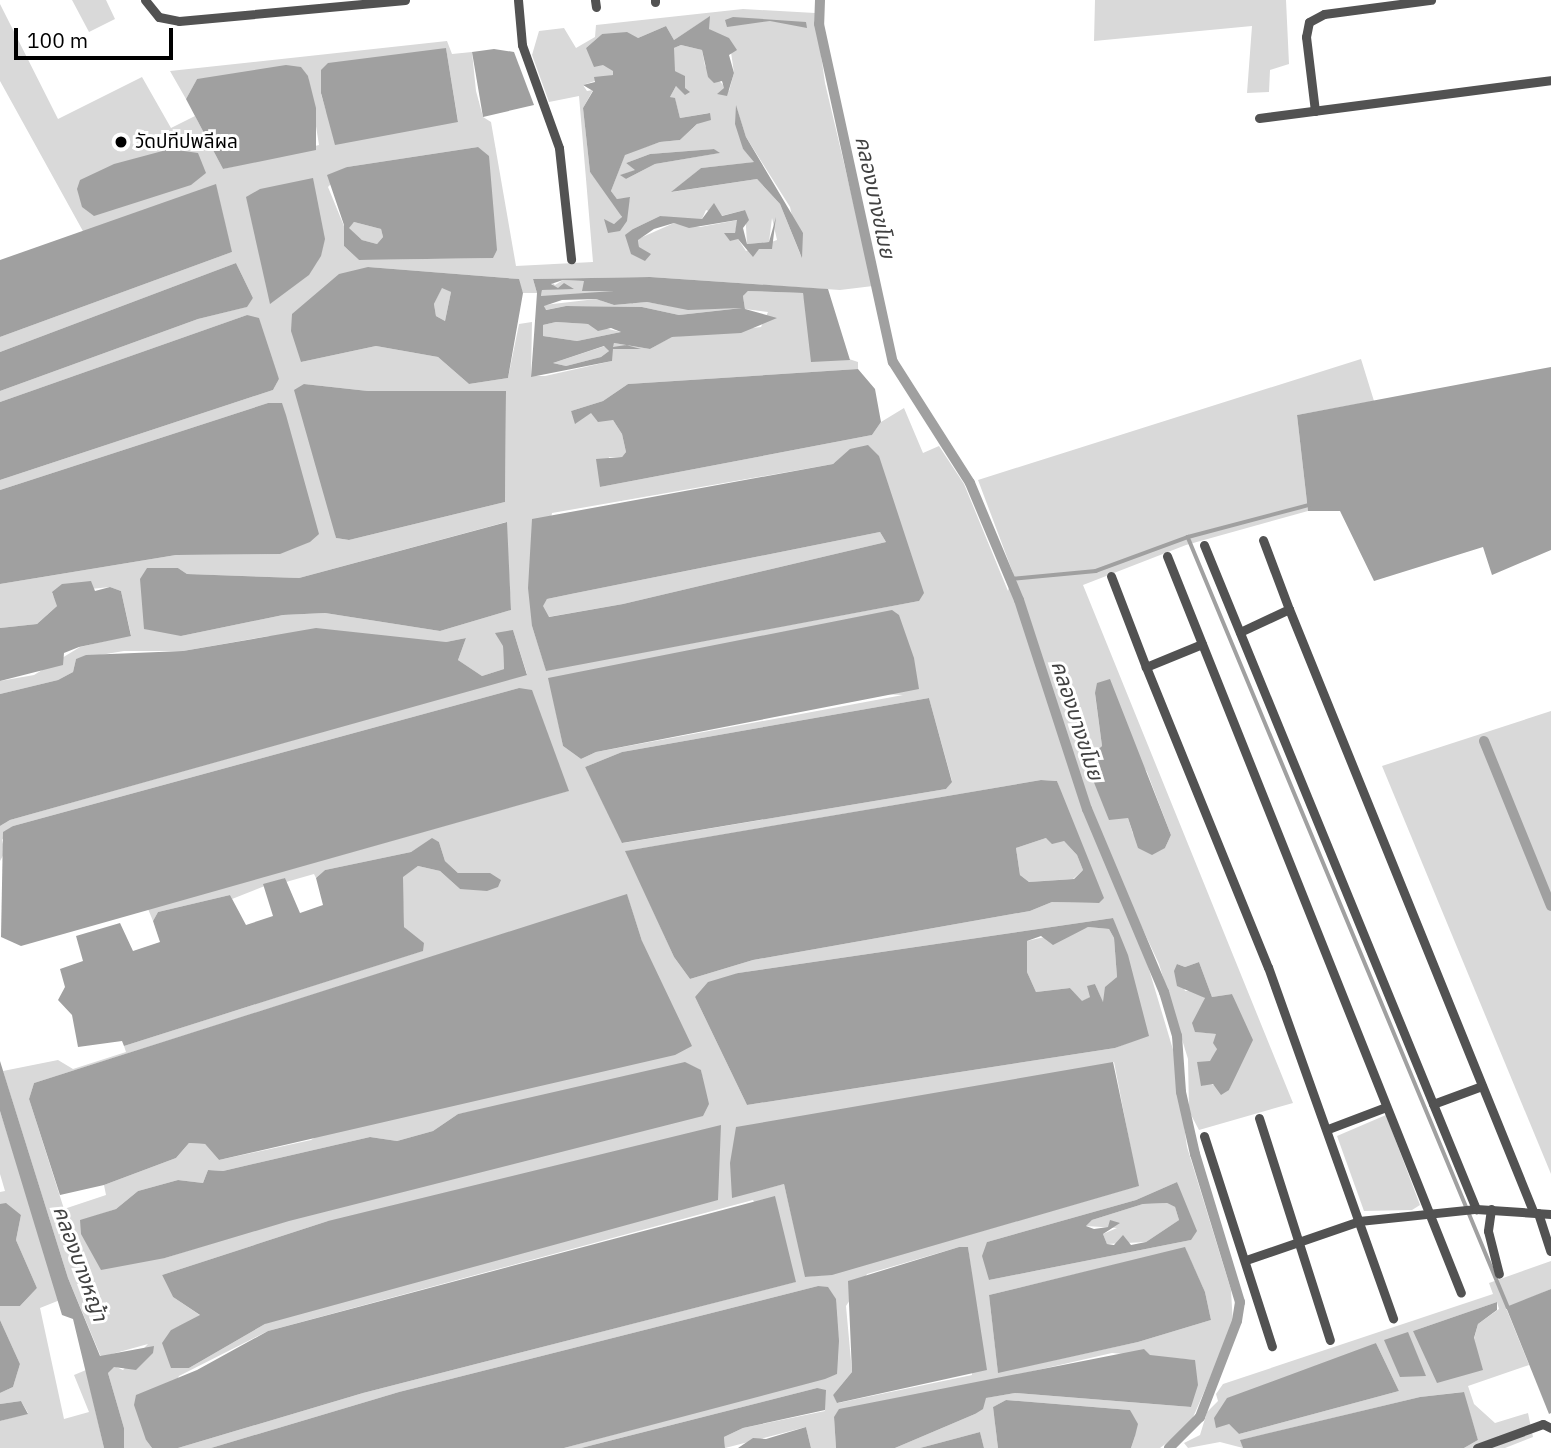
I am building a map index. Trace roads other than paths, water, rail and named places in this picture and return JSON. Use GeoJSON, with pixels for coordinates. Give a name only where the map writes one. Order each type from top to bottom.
{"type":"FeatureCollection","features":[{"type":"Feature","properties":{"kind":"street"},"geometry":{"type":"LineString","coordinates":[[145,0],[165,20],[405,0]]}},
{"type":"Feature","properties":{"kind":"street"},"geometry":{"type":"LineString","coordinates":[[518,0],[522,45],[559,148],[571,259]]}},
{"type":"Feature","properties":{"kind":"street"},"geometry":{"type":"LineString","coordinates":[[1315,111],[1306,37],[1309,22],[1324,14],[1431,0]]}},
{"type":"Feature","properties":{"kind":"street"},"geometry":{"type":"LineString","coordinates":[[1259,118],[1551,80]]}},
{"type":"Feature","properties":{"kind":"street"},"geometry":{"type":"LineString","coordinates":[[1264,540],[1289,610],[1550,1251]]}},
{"type":"Feature","properties":{"kind":"street"},"geometry":{"type":"LineString","coordinates":[[1204,545],[1433,1104],[1469,1210]]}},
{"type":"Feature","properties":{"kind":"street"},"geometry":{"type":"LineString","coordinates":[[1167,556],[1461,1293]]}},
{"type":"Feature","properties":{"kind":"street"},"geometry":{"type":"LineString","coordinates":[[1111,576],[1328,1129],[1392,1318]]}},
{"type":"Feature","properties":{"kind":"street"},"geometry":{"type":"LineString","coordinates":[[1240,632],[1289,610]]}},
{"type":"Feature","properties":{"kind":"street"},"geometry":{"type":"LineString","coordinates":[[1146,667],[1202,644]]}},
{"type":"Feature","properties":{"kind":"street"},"geometry":{"type":"LineString","coordinates":[[1433,1104],[1482,1086]]}},
{"type":"Feature","properties":{"kind":"street"},"geometry":{"type":"LineString","coordinates":[[1328,1129],[1386,1107]]}},
{"type":"Feature","properties":{"kind":"street"},"geometry":{"type":"LineString","coordinates":[[1259,1118],[1331,1340]]}},
{"type":"Feature","properties":{"kind":"street"},"geometry":{"type":"LineString","coordinates":[[1204,1136],[1272,1346]]}},
{"type":"Feature","properties":{"kind":"street"},"geometry":{"type":"LineString","coordinates":[[1492,1209],[1488,1231],[1499,1274]]}},
{"type":"Feature","properties":{"kind":"street"},"geometry":{"type":"LineString","coordinates":[[1246,1261],[1300,1239],[1359,1221],[1492,1209],[1551,1214]]}},
{"type":"Feature","properties":{"kind":"street"},"geometry":{"type":"LineString","coordinates":[[1477,1448],[1543,1424],[1551,1428]]}},
{"type":"Feature","properties":{"kind":"waterway","name":"คลองบางขโมย"},"geometry":{"type":"LineString","coordinates":[[820,0],[819,24],[893,362],[970,483],[1019,600],[1087,809],[1164,992],[1177,1036],[1181,1092],[1195,1154],[1240,1302],[1237,1321],[1200,1417],[1169,1448]]}},
{"type":"Feature","properties":{"kind":"waterway"},"geometry":{"type":"LineString","coordinates":[[1010,579],[1096,571],[1188,537],[1309,505]]}},
{"type":"Feature","properties":{"kind":"waterway"},"geometry":{"type":"LineString","coordinates":[[1188,537],[1508,1307]]}},
{"type":"Feature","properties":{"kind":"waterway"},"geometry":{"type":"LineString","coordinates":[[1484,741],[1551,906]]}},
{"type":"Feature","properties":{"kind":"place","name":"วัดปทีปพลีผล"},"geometry":{"type":"Point","coordinates":[121,142]}},
{"type":"Feature","properties":{"kind":"water label","name":"คลองบางหญ้า"},"geometry":{"type":"Point","coordinates":[81,1263]}}]}
